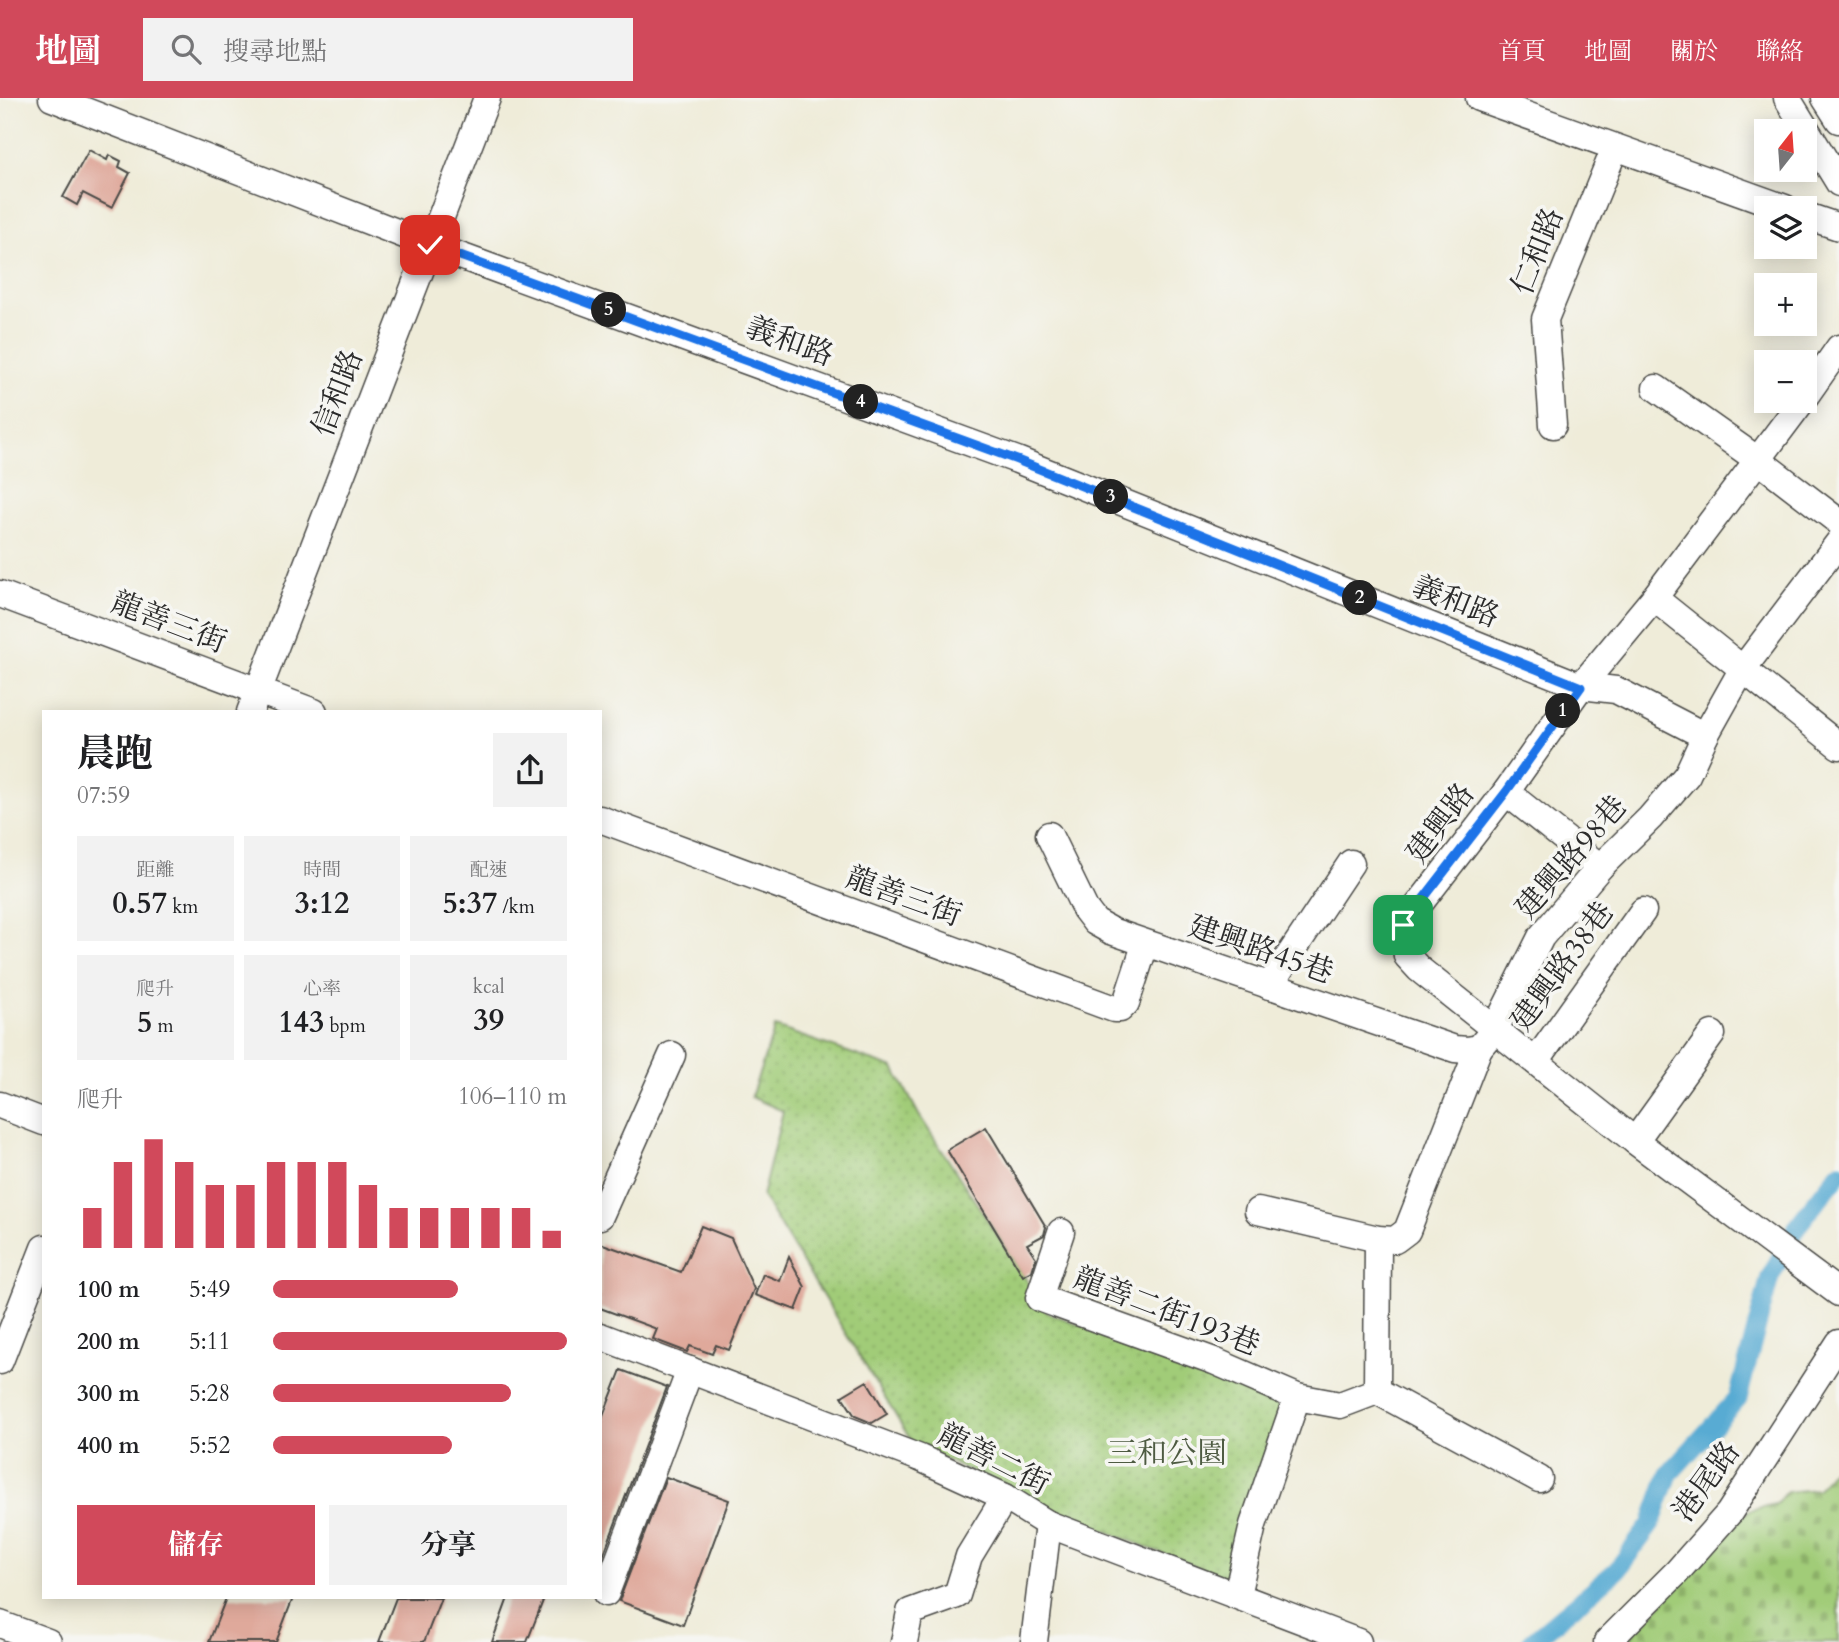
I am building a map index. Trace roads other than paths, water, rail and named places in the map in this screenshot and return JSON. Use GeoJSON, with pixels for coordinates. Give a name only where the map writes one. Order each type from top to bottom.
{"type":"FeatureCollection","features":[{"type":"Feature","properties":{"kind":"street","name":"義和路"},"geometry":{"type":"LineString","coordinates":[[52,98],[430,245],[1017,460],[1581,687]]}},
{"type":"Feature","properties":{"kind":"street","name":"信和路"},"geometry":{"type":"LineString","coordinates":[[254,702],[487,98]]}},
{"type":"Feature","properties":{"kind":"street"},"geometry":{"type":"LineString","coordinates":[[1479,98],[1754,197]]}},
{"type":"Feature","properties":{"kind":"street"},"geometry":{"type":"LineString","coordinates":[[1787,98],[1839,183]]}},
{"type":"Feature","properties":{"kind":"street"},"geometry":{"type":"LineString","coordinates":[[1825,98],[1839,120]]}},
{"type":"Feature","properties":{"kind":"street","name":"仁和路"},"geometry":{"type":"LineString","coordinates":[[1553,425],[1545,319],[1615,148]]}},
{"type":"Feature","properties":{"kind":"street"},"geometry":{"type":"LineString","coordinates":[[1817,219],[1839,227]]}},
{"type":"Feature","properties":{"kind":"street","name":"建興路"},"geometry":{"type":"LineString","coordinates":[[1817,379],[1839,348]]}},
{"type":"Feature","properties":{"kind":"street"},"geometry":{"type":"LineString","coordinates":[[1656,388],[1758,460],[1839,522]]}},
{"type":"Feature","properties":{"kind":"street","name":"建興路"},"geometry":{"type":"LineString","coordinates":[[1793,413],[1654,598],[1581,687],[1506,792],[1403,925],[1407,956],[1487,1038],[1536,1061],[1635,1140],[1839,1293]]}},
{"type":"Feature","properties":{"kind":"street","name":"建興路98巷"},"geometry":{"type":"LineString","coordinates":[[1487,1038],[1541,937],[1600,867],[1650,818],[1687,775],[1705,736],[1742,670],[1839,542]]}},
{"type":"Feature","properties":{"kind":"street","name":"龍善三街"},"geometry":{"type":"LineString","coordinates":[[0,594],[254,702],[302,710]]}},
{"type":"Feature","properties":{"kind":"street"},"geometry":{"type":"LineString","coordinates":[[1654,598],[1839,746]]}},
{"type":"Feature","properties":{"kind":"street"},"geometry":{"type":"LineString","coordinates":[[1581,687],[1616,690],[1705,736]]}},
{"type":"Feature","properties":{"kind":"street"},"geometry":{"type":"LineString","coordinates":[[1506,792],[1600,867]]}},
{"type":"Feature","properties":{"kind":"street","name":"龍善三街"},"geometry":{"type":"LineString","coordinates":[[602,820],[1114,1009],[1120,1009],[1126,1003],[1146,945]]}},
{"type":"Feature","properties":{"kind":"street","name":"建興路45巷"},"geometry":{"type":"LineString","coordinates":[[1049,835],[1085,909],[1095,922],[1111,931],[1455,1049],[1467,1050],[1487,1038]]}},
{"type":"Feature","properties":{"kind":"street"},"geometry":{"type":"LineString","coordinates":[[1269,986],[1351,863]]}},
{"type":"Feature","properties":{"kind":"street","name":"建興路38巷"},"geometry":{"type":"LineString","coordinates":[[1536,1061],[1643,911]]}},
{"type":"Feature","properties":{"kind":"street"},"geometry":{"type":"LineString","coordinates":[[1635,1140],[1712,1034]]}},
{"type":"Feature","properties":{"kind":"street"},"geometry":{"type":"LineString","coordinates":[[1258,1211],[1378,1239],[1395,1240],[1407,1231],[1487,1038]]}},
{"type":"Feature","properties":{"kind":"street"},"geometry":{"type":"LineString","coordinates":[[602,1212],[672,1055]]}},
{"type":"Feature","properties":{"kind":"street"},"geometry":{"type":"LineString","coordinates":[[0,1105],[42,1121]]}},
{"type":"Feature","properties":{"kind":"street","name":"龍善二街193巷"},"geometry":{"type":"LineString","coordinates":[[1061,1232],[1039,1298],[1214,1361],[1297,1397],[1340,1405],[1377,1391]]}},
{"type":"Feature","properties":{"kind":"street"},"geometry":{"type":"LineString","coordinates":[[1378,1239],[1377,1391],[1539,1479]]}},
{"type":"Feature","properties":{"kind":"street"},"geometry":{"type":"LineString","coordinates":[[0,1361],[42,1253]]}},
{"type":"Feature","properties":{"kind":"street","name":"龍善二街"},"geometry":{"type":"LineString","coordinates":[[602,1337],[919,1458],[1005,1497],[1048,1524],[1358,1642]]}},
{"type":"Feature","properties":{"kind":"street","name":"港尾路"},"geometry":{"type":"LineString","coordinates":[[1607,1642],[1676,1573],[1729,1513],[1839,1343]]}},
{"type":"Feature","properties":{"kind":"street"},"geometry":{"type":"LineString","coordinates":[[606,1593],[690,1370]]}},
{"type":"Feature","properties":{"kind":"street"},"geometry":{"type":"LineString","coordinates":[[1237,1595],[1253,1525],[1297,1397]]}},
{"type":"Feature","properties":{"kind":"street"},"geometry":{"type":"LineString","coordinates":[[904,1642],[910,1612],[957,1595],[969,1556],[1005,1497]]}},
{"type":"Feature","properties":{"kind":"street"},"geometry":{"type":"LineString","coordinates":[[1034,1642],[1048,1524]]}},
{"type":"Feature","properties":{"kind":"street"},"geometry":{"type":"LineString","coordinates":[[0,1624],[48,1642]]}},
{"type":"Feature","properties":{"kind":"waterway"},"geometry":{"type":"LineString","coordinates":[[1531,1642],[1617,1570],[1651,1524],[1669,1474],[1738,1398],[1770,1277],[1798,1225],[1839,1173]]}},
{"type":"Feature","properties":{"kind":"park label","name":"三和公園"},"geometry":{"type":"Point","coordinates":[1167,1453]}}]}
